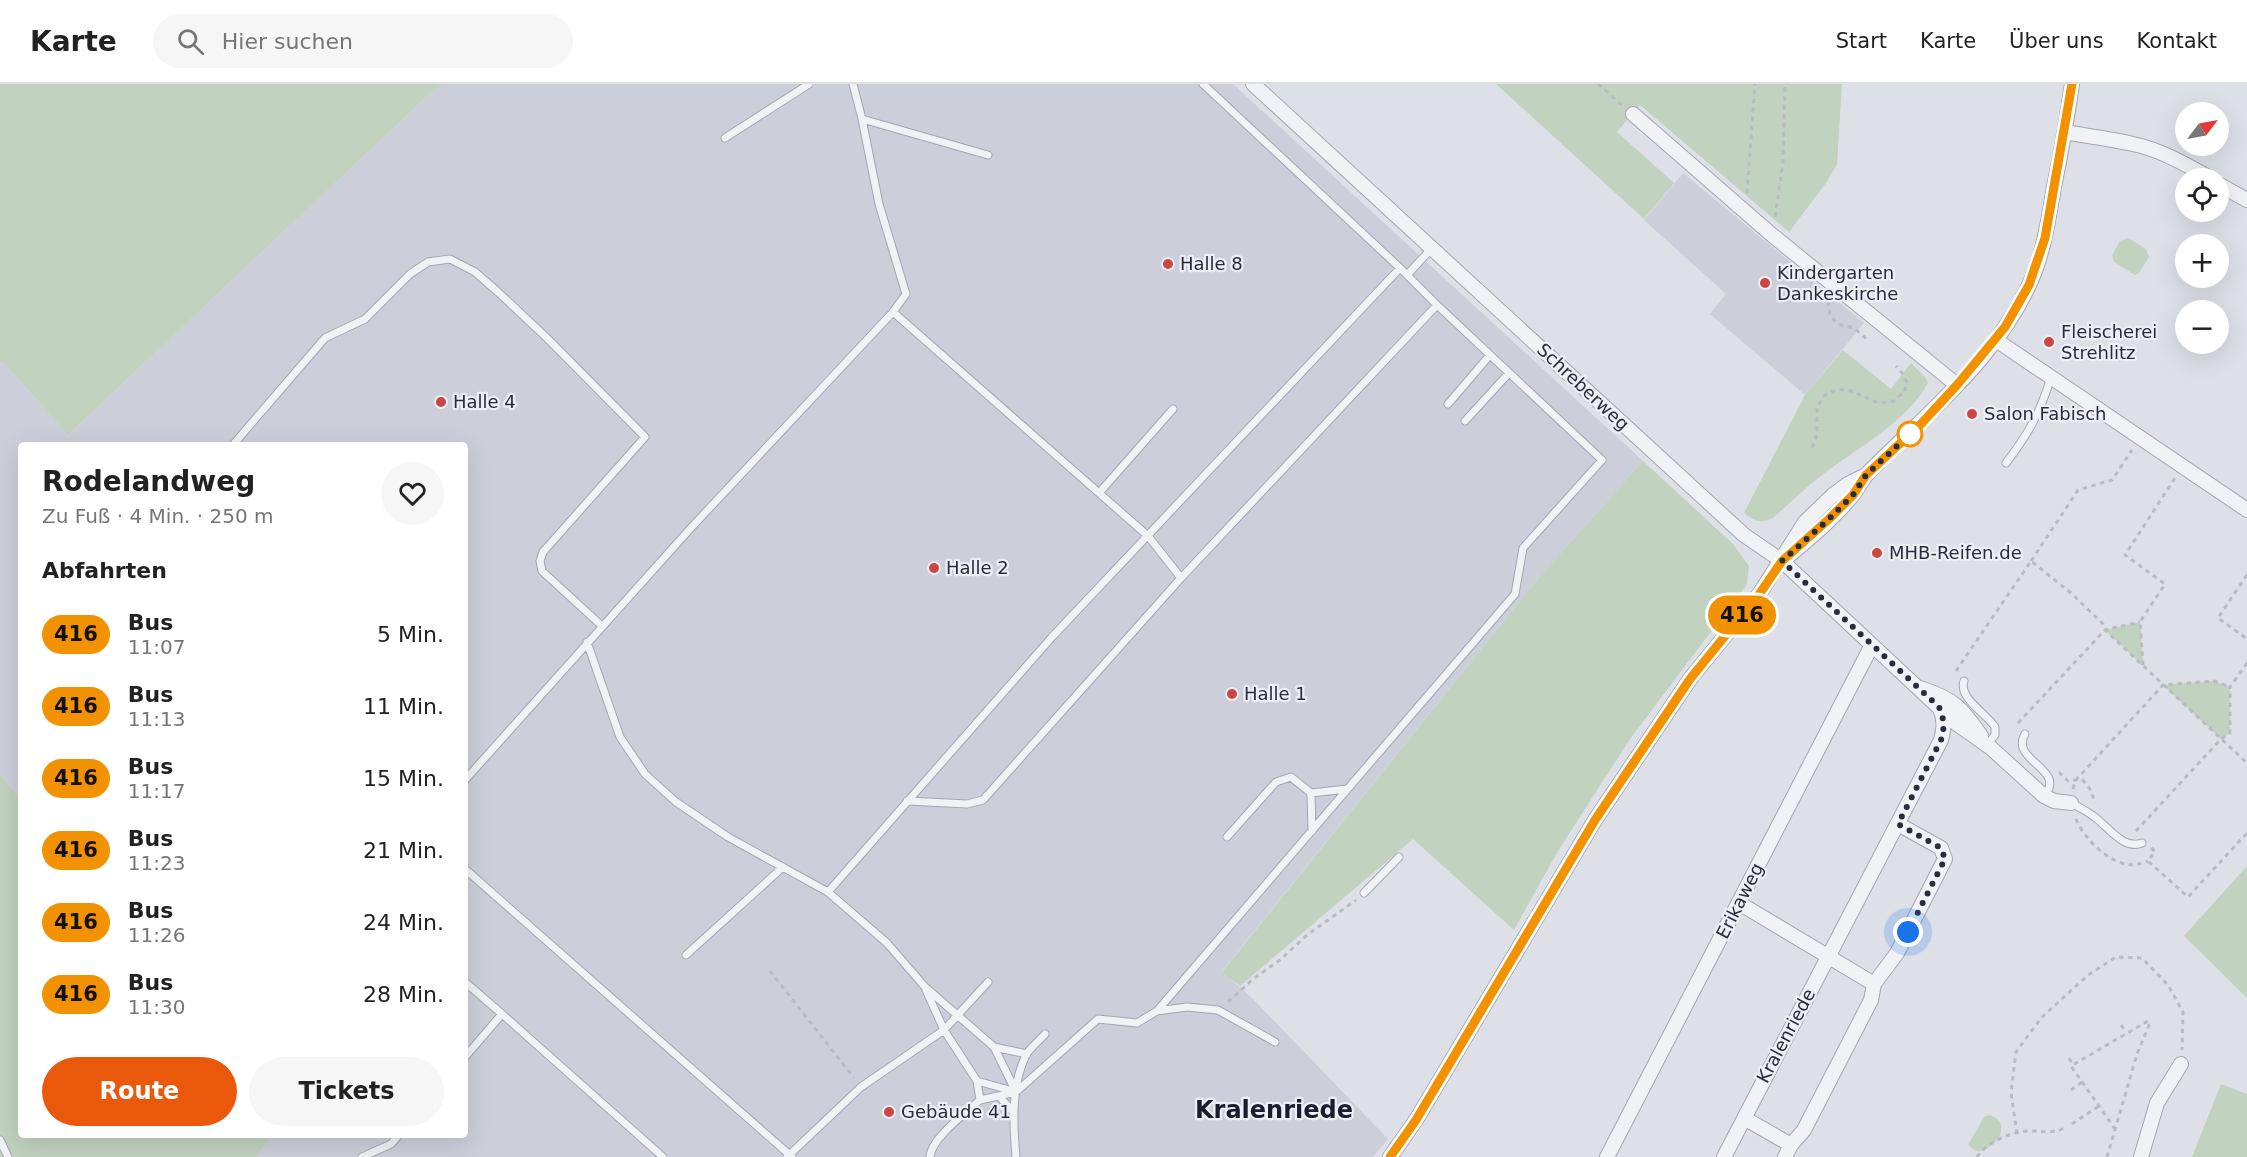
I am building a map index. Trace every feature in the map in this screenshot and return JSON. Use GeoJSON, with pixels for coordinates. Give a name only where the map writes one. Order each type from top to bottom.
{"type":"FeatureCollection","features":[{"type":"Feature","properties":{"kind":"street","name":"Schreberweg"},"geometry":{"type":"LineString","coordinates":[[1253,84],[1744,535],[1782,561],[1916,687],[1987,745],[2044,796],[2054,801],[2071,803]]}},
{"type":"Feature","properties":{"kind":"street"},"geometry":{"type":"LineString","coordinates":[[1390,1157],[1416,1120],[1595,820],[1690,679],[1760,593],[1782,561],[1853,495],[1866,475],[1920,425],[1996,340],[2022,299],[2040,257],[2050,215],[2072,84]]}},
{"type":"Feature","properties":{"kind":"street"},"geometry":{"type":"LineString","coordinates":[[1633,114],[1773,235],[1957,385]]}},
{"type":"Feature","properties":{"kind":"street"},"geometry":{"type":"LineString","coordinates":[[2064,132],[2134,144],[2169,156],[2191,168]]}},
{"type":"Feature","properties":{"kind":"street"},"geometry":{"type":"LineString","coordinates":[[2229,190],[2247,200]]}},
{"type":"Feature","properties":{"kind":"street"},"geometry":{"type":"LineString","coordinates":[[1996,340],[2247,510]]}},
{"type":"Feature","properties":{"kind":"street","name":"Erikaweg"},"geometry":{"type":"LineString","coordinates":[[1607,1157],[1872,645]]}},
{"type":"Feature","properties":{"kind":"street","name":"Schreberweg"},"geometry":{"type":"LineString","coordinates":[[1916,687],[1949,699],[1965,713],[1987,745]]}},
{"type":"Feature","properties":{"kind":"street","name":"Kralenriede"},"geometry":{"type":"LineString","coordinates":[[1724,1157],[1941,740],[1944,718],[1939,707]]}},
{"type":"Feature","properties":{"kind":"street"},"geometry":{"type":"LineString","coordinates":[[1744,1118],[1788,1151],[1804,1130],[1861,1020],[1871,1000],[1874,984],[1898,953],[1945,859],[1941,848],[1898,824]]}},
{"type":"Feature","properties":{"kind":"street"},"geometry":{"type":"LineString","coordinates":[[1739,903],[1874,984]]}},
{"type":"Feature","properties":{"kind":"street"},"geometry":{"type":"LineString","coordinates":[[2141,1157],[2157,1103],[2181,1064]]}},
{"type":"Feature","properties":{"kind":"lane"},"geometry":{"type":"LineString","coordinates":[[725,138],[809,84]]}},
{"type":"Feature","properties":{"kind":"lane"},"geometry":{"type":"LineString","coordinates":[[468,777],[587,642],[892,312],[906,294],[879,204],[853,84]]}},
{"type":"Feature","properties":{"kind":"lane"},"geometry":{"type":"LineString","coordinates":[[930,1157],[930,1152],[940,1137],[980,1100],[1016,1092],[1098,1019],[1137,1023],[1156,1011],[1515,594],[1523,548],[1602,460],[1203,84]]}},
{"type":"Feature","properties":{"kind":"lane"},"geometry":{"type":"LineString","coordinates":[[862,120],[988,155]]}},
{"type":"Feature","properties":{"kind":"lane"},"geometry":{"type":"LineString","coordinates":[[1407,275],[1432,248]]}},
{"type":"Feature","properties":{"kind":"lane"},"geometry":{"type":"LineString","coordinates":[[234,442],[325,338],[365,319],[410,274],[428,262],[450,259],[475,272],[498,292],[645,437],[543,552],[540,561],[542,571],[602,626]]}},
{"type":"Feature","properties":{"kind":"lane"},"geometry":{"type":"LineString","coordinates":[[828,892],[1052,637],[1400,268]]}},
{"type":"Feature","properties":{"kind":"lane"},"geometry":{"type":"LineString","coordinates":[[907,801],[967,804],[983,800],[1181,578],[1437,305]]}},
{"type":"Feature","properties":{"kind":"lane"},"geometry":{"type":"LineString","coordinates":[[892,312],[1148,536],[1181,578]]}},
{"type":"Feature","properties":{"kind":"lane"},"geometry":{"type":"LineString","coordinates":[[1448,404],[1490,355]]}},
{"type":"Feature","properties":{"kind":"lane"},"geometry":{"type":"LineString","coordinates":[[1465,421],[1509,373]]}},
{"type":"Feature","properties":{"kind":"lane"},"geometry":{"type":"LineString","coordinates":[[2006,463],[2025,439],[2041,409],[2051,377]]}},
{"type":"Feature","properties":{"kind":"lane"},"geometry":{"type":"LineString","coordinates":[[1099,493],[1173,409]]}},
{"type":"Feature","properties":{"kind":"lane"},"geometry":{"type":"LineString","coordinates":[[587,642],[620,737],[645,774],[676,802],[728,837],[828,892],[887,943],[925,987],[994,1047],[1016,1092]]}},
{"type":"Feature","properties":{"kind":"lane"},"geometry":{"type":"LineString","coordinates":[[1964,679],[1962,686],[1964,694],[1995,728],[1995,735],[1987,745]]}},
{"type":"Feature","properties":{"kind":"lane"},"geometry":{"type":"LineString","coordinates":[[2023,731],[2022,744],[2026,753],[2051,782],[2044,796]]}},
{"type":"Feature","properties":{"kind":"lane"},"geometry":{"type":"LineString","coordinates":[[1227,837],[1276,782],[1291,777],[1311,793],[1347,789]]}},
{"type":"Feature","properties":{"kind":"lane"},"geometry":{"type":"LineString","coordinates":[[1311,793],[1312,831]]}},
{"type":"Feature","properties":{"kind":"lane"},"geometry":{"type":"LineString","coordinates":[[2071,803],[2087,811],[2122,841],[2130,845],[2144,842]]}},
{"type":"Feature","properties":{"kind":"lane"},"geometry":{"type":"LineString","coordinates":[[1364,893],[1399,857]]}},
{"type":"Feature","properties":{"kind":"lane"},"geometry":{"type":"LineString","coordinates":[[686,955],[783,867]]}},
{"type":"Feature","properties":{"kind":"lane"},"geometry":{"type":"LineString","coordinates":[[468,872],[789,1156],[861,1087],[944,1030],[988,982]]}},
{"type":"Feature","properties":{"kind":"lane"},"geometry":{"type":"LineString","coordinates":[[468,985],[663,1157]]}},
{"type":"Feature","properties":{"kind":"lane"},"geometry":{"type":"LineString","coordinates":[[925,987],[944,1030],[977,1081],[980,1100]]}},
{"type":"Feature","properties":{"kind":"lane"},"geometry":{"type":"LineString","coordinates":[[1156,1011],[1187,1007],[1218,1010],[1275,1042]]}},
{"type":"Feature","properties":{"kind":"lane"},"geometry":{"type":"LineString","coordinates":[[468,1054],[502,1014]]}},
{"type":"Feature","properties":{"kind":"lane"},"geometry":{"type":"LineString","coordinates":[[1016,1157],[1014,1113],[1016,1092],[1026,1054],[1045,1034]]}},
{"type":"Feature","properties":{"kind":"lane"},"geometry":{"type":"LineString","coordinates":[[994,1047],[1026,1054]]}},
{"type":"Feature","properties":{"kind":"lane"},"geometry":{"type":"LineString","coordinates":[[977,1081],[1016,1092]]}},
{"type":"Feature","properties":{"kind":"lane"},"geometry":{"type":"LineString","coordinates":[[999,1096],[1014,1113]]}},
{"type":"Feature","properties":{"kind":"lane"},"geometry":{"type":"LineString","coordinates":[[362,1157],[391,1144],[396,1138]]}},
{"type":"Feature","properties":{"kind":"lane"},"geometry":{"type":"LineString","coordinates":[[0,1140],[8,1157]]}},
{"type":"Feature","properties":{"kind":"path"},"geometry":{"type":"LineString","coordinates":[[1598,84],[1633,114]]}},
{"type":"Feature","properties":{"kind":"path"},"geometry":{"type":"LineString","coordinates":[[1746,195],[1755,84]]}},
{"type":"Feature","properties":{"kind":"path"},"geometry":{"type":"LineString","coordinates":[[1773,235],[1783,162],[1785,84]]}},
{"type":"Feature","properties":{"kind":"path"},"geometry":{"type":"LineString","coordinates":[[1823,296],[1829,303],[1830,315],[1835,321],[1854,328],[1869,340]]}},
{"type":"Feature","properties":{"kind":"path"},"geometry":{"type":"LineString","coordinates":[[1812,448],[1817,434],[1817,407],[1825,395],[1838,389],[1851,391],[1879,403],[1894,401],[1904,392],[1906,383],[1903,374],[1896,366]]}},
{"type":"Feature","properties":{"kind":"path"},"geometry":{"type":"LineString","coordinates":[[1964,679],[1955,671],[2078,490],[2112,480],[2140,438]]}},
{"type":"Feature","properties":{"kind":"path"},"geometry":{"type":"LineString","coordinates":[[2143,666],[2140,622],[2165,584],[2125,555],[2182,466]]}},
{"type":"Feature","properties":{"kind":"path"},"geometry":{"type":"LineString","coordinates":[[2031,561],[2071,593],[2103,624],[2105,630],[2247,763]]}},
{"type":"Feature","properties":{"kind":"path"},"geometry":{"type":"LineString","coordinates":[[2247,575],[2218,618],[2247,639]]}},
{"type":"Feature","properties":{"kind":"path"},"geometry":{"type":"LineString","coordinates":[[2023,731],[2013,729],[2105,630],[2140,622]]}},
{"type":"Feature","properties":{"kind":"path"},"geometry":{"type":"LineString","coordinates":[[2230,687],[2214,681],[2163,685],[2075,781],[2071,803],[2079,825],[2085,834],[2111,858],[2124,864],[2136,865],[2148,861],[2155,851],[2134,833],[2221,739],[2230,733],[2230,687],[2247,663]]}},
{"type":"Feature","properties":{"kind":"path"},"geometry":{"type":"LineString","coordinates":[[2052,765],[2068,781],[2081,779],[2086,783],[2095,804],[2101,811]]}},
{"type":"Feature","properties":{"kind":"path"},"geometry":{"type":"LineString","coordinates":[[2148,861],[2188,897],[2247,833]]}},
{"type":"Feature","properties":{"kind":"path"},"geometry":{"type":"LineString","coordinates":[[1218,1010],[1307,935],[1364,893]]}},
{"type":"Feature","properties":{"kind":"path"},"geometry":{"type":"LineString","coordinates":[[2018,1134],[2011,1093],[2016,1052],[2041,1018],[2088,975],[2116,957],[2142,958],[2168,985],[2183,1012],[2181,1064]]}},
{"type":"Feature","properties":{"kind":"path"},"geometry":{"type":"LineString","coordinates":[[770,971],[856,1080]]}},
{"type":"Feature","properties":{"kind":"path"},"geometry":{"type":"LineString","coordinates":[[2073,1065],[2143,1022],[2150,1023],[2137,1054],[2106,1156]]}},
{"type":"Feature","properties":{"kind":"path"},"geometry":{"type":"LineString","coordinates":[[2121,1025],[2126,1032]]}},
{"type":"Feature","properties":{"kind":"path"},"geometry":{"type":"LineString","coordinates":[[2069,1058],[2073,1065],[2071,1066],[2115,1129]]}},
{"type":"Feature","properties":{"kind":"path"},"geometry":{"type":"LineString","coordinates":[[2071,1090],[2082,1082]]}},
{"type":"Feature","properties":{"kind":"path"},"geometry":{"type":"LineString","coordinates":[[2072,1124],[2099,1106]]}},
{"type":"Feature","properties":{"kind":"path"},"geometry":{"type":"LineString","coordinates":[[1977,1157],[1998,1139],[2027,1131],[2057,1132],[2064,1128]]}},
{"type":"Feature","properties":{"kind":"shaded area"},"geometry":{"type":"Polygon","coordinates":[[[440,84],[1233,84],[1643,461],[1536,581],[1222,971],[1254,1000],[1388,1139],[1373,1157],[256,1157],[270,1138],[468,1138],[468,442],[18,442],[18,796],[0,774],[0,362],[4,363],[68,435],[440,84]]]}},
{"type":"Feature","properties":{"kind":"shaded area","name":"Kindergarten Dankeskirche"},"geometry":{"type":"Polygon","coordinates":[[[1683,173],[1864,323],[1805,395],[1710,314],[1726,294],[1644,220],[1683,173]]]}},
{"type":"Feature","properties":{"kind":"green space"},"geometry":{"type":"Polygon","coordinates":[[[0,84],[440,84],[68,435],[4,363],[0,362],[0,84]]]}},
{"type":"Feature","properties":{"kind":"green space"},"geometry":{"type":"Polygon","coordinates":[[[1496,84],[1842,84],[1837,164],[1826,183],[1789,232],[1640,105],[1617,132],[1674,183],[1644,219],[1496,84]]]}},
{"type":"Feature","properties":{"kind":"green space"},"geometry":{"type":"Polygon","coordinates":[[[2128,238],[2146,249],[2149,257],[2139,273],[2135,275],[2114,262],[2112,255],[2120,241],[2128,238]]]}},
{"type":"Feature","properties":{"kind":"green space"},"geometry":{"type":"Polygon","coordinates":[[[1843,350],[1891,389],[1911,363],[1928,383],[1908,410],[1895,422],[1822,475],[1773,518],[1758,521],[1751,518],[1744,513],[1805,395],[1843,350]]]}},
{"type":"Feature","properties":{"kind":"green space"},"geometry":{"type":"Polygon","coordinates":[[[1643,461],[1733,544],[1749,566],[1747,584],[1630,739],[1558,851],[1514,930],[1413,839],[1240,986],[1222,972],[1536,581],[1643,461]]]}},
{"type":"Feature","properties":{"kind":"green space"},"geometry":{"type":"Polygon","coordinates":[[[2140,622],[2143,666],[2105,630],[2140,622]]]}},
{"type":"Feature","properties":{"kind":"green space"},"geometry":{"type":"Polygon","coordinates":[[[2214,681],[2230,687],[2230,733],[2221,739],[2163,685],[2214,681]]]}},
{"type":"Feature","properties":{"kind":"green space"},"geometry":{"type":"Polygon","coordinates":[[[0,774],[18,796],[18,1138],[270,1138],[256,1157],[0,1157],[0,774]]]}},
{"type":"Feature","properties":{"kind":"green space"},"geometry":{"type":"Polygon","coordinates":[[[2247,866],[2247,998],[2184,936],[2247,866]]]}},
{"type":"Feature","properties":{"kind":"green space"},"geometry":{"type":"Polygon","coordinates":[[[2221,1084],[2247,1094],[2247,1157],[2192,1157],[2221,1084]]]}},
{"type":"Feature","properties":{"kind":"green space"},"geometry":{"type":"Polygon","coordinates":[[[1989,1115],[1997,1119],[2001,1125],[2001,1131],[1998,1138],[1988,1148],[1977,1151],[1968,1145],[1984,1117],[1989,1115]]]}},
{"type":"Feature","properties":{"kind":"bus line","name":"416"},"geometry":{"type":"LineString","coordinates":[[1390,1157],[1416,1120],[1595,820],[1690,679],[1760,593],[1782,561],[1805,543],[1853,495],[1866,475],[1920,425],[2005,327],[2022,299],[2040,257],[2050,215],[2072,84]]}},
{"type":"Feature","properties":{"kind":"place","name":"Halle 8"},"geometry":{"type":"Point","coordinates":[1168,264]}},
{"type":"Feature","properties":{"kind":"place","name":"Kindergarten Dankeskirche"},"geometry":{"type":"Point","coordinates":[1765,283]}},
{"type":"Feature","properties":{"kind":"place","name":"Fleischerei Strehlitz"},"geometry":{"type":"Point","coordinates":[2049,342]}},
{"type":"Feature","properties":{"kind":"place","name":"Halle 4"},"geometry":{"type":"Point","coordinates":[441,402]}},
{"type":"Feature","properties":{"kind":"place","name":"Salon Fabisch"},"geometry":{"type":"Point","coordinates":[1972,414]}},
{"type":"Feature","properties":{"kind":"place","name":"MHB-Reifen.de"},"geometry":{"type":"Point","coordinates":[1877,553]}},
{"type":"Feature","properties":{"kind":"place","name":"Halle 2"},"geometry":{"type":"Point","coordinates":[934,568]}},
{"type":"Feature","properties":{"kind":"place","name":"Halle 1"},"geometry":{"type":"Point","coordinates":[1232,694]}},
{"type":"Feature","properties":{"kind":"place","name":"Gebäude 41"},"geometry":{"type":"Point","coordinates":[889,1112]}},
{"type":"Feature","properties":{"kind":"district","name":"Kralenriede"},"geometry":{"type":"Point","coordinates":[1274,1110]}},
{"type":"Feature","properties":{"kind":"route"},"geometry":{"type":"LineString","coordinates":[[1908,932],[1945,859],[1941,848],[1898,824],[1941,740],[1944,718],[1939,707],[1782,561],[1805,543],[1853,495],[1866,475],[1910,434]]}}]}
